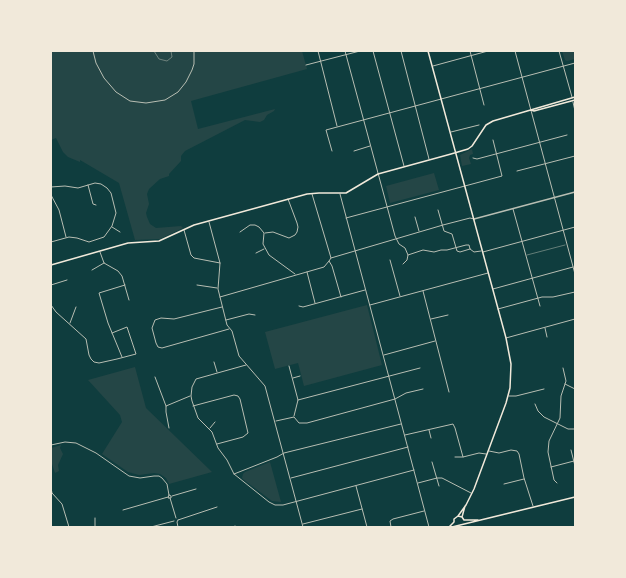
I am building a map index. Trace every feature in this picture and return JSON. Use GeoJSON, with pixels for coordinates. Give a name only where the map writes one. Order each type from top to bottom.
{"type":"FeatureCollection","features":[{"type":"Feature","properties":{"kind":"main road"},"geometry":{"type":"LineString","coordinates":[[428,51],[506,338],[511,364],[511,380],[508,396],[487,455],[462,517]]}},
{"type":"Feature","properties":{"kind":"main road"},"geometry":{"type":"LineString","coordinates":[[51,265],[128,243],[159,241],[209,221],[312,193],[340,194],[349,192],[378,174],[463,151],[472,146],[486,126],[493,121],[531,110],[534,111],[575,98]]}},
{"type":"Feature","properties":{"kind":"main road"},"geometry":{"type":"LineString","coordinates":[[452,527],[575,497]]}},
{"type":"Feature","properties":{"kind":"main road"},"geometry":{"type":"LineString","coordinates":[[449,527],[466,505]]}},
{"type":"Feature","properties":{"kind":"main road"},"geometry":{"type":"LineString","coordinates":[[458,516],[462,517],[464,520],[463,524]]}},
{"type":"Feature","properties":{"kind":"main road"},"geometry":{"type":"LineString","coordinates":[[464,520],[478,520]]}},
{"type":"Feature","properties":{"kind":"street"},"geometry":{"type":"LineString","coordinates":[[93,51],[96,63],[104,78],[116,92],[130,101],[146,104],[165,100],[178,92],[186,82],[192,70],[194,64],[194,51]]}},
{"type":"Feature","properties":{"kind":"street"},"geometry":{"type":"LineString","coordinates":[[318,51],[338,127]]}},
{"type":"Feature","properties":{"kind":"street"},"geometry":{"type":"LineString","coordinates":[[345,51],[395,236],[399,244],[405,248],[408,255],[407,260],[403,264]]}},
{"type":"Feature","properties":{"kind":"street"},"geometry":{"type":"LineString","coordinates":[[306,65],[360,51]]}},
{"type":"Feature","properties":{"kind":"street"},"geometry":{"type":"LineString","coordinates":[[373,51],[405,167]]}},
{"type":"Feature","properties":{"kind":"street"},"geometry":{"type":"LineString","coordinates":[[400,51],[430,160]]}},
{"type":"Feature","properties":{"kind":"street"},"geometry":{"type":"LineString","coordinates":[[470,51],[484,105]]}},
{"type":"Feature","properties":{"kind":"street"},"geometry":{"type":"LineString","coordinates":[[432,66],[488,51]]}},
{"type":"Feature","properties":{"kind":"street"},"geometry":{"type":"LineString","coordinates":[[515,51],[575,274]]}},
{"type":"Feature","properties":{"kind":"street"},"geometry":{"type":"LineString","coordinates":[[559,51],[575,111]]}},
{"type":"Feature","properties":{"kind":"street"},"geometry":{"type":"LineString","coordinates":[[332,151],[326,130],[575,63]]}},
{"type":"Feature","properties":{"kind":"street"},"geometry":{"type":"LineString","coordinates":[[450,132],[479,125]]}},
{"type":"Feature","properties":{"kind":"street"},"geometry":{"type":"LineString","coordinates":[[473,158],[477,159],[567,135]]}},
{"type":"Feature","properties":{"kind":"street"},"geometry":{"type":"LineString","coordinates":[[346,218],[502,176],[493,140]]}},
{"type":"Feature","properties":{"kind":"street"},"geometry":{"type":"LineString","coordinates":[[354,151],[371,146]]}},
{"type":"Feature","properties":{"kind":"street"},"geometry":{"type":"LineString","coordinates":[[517,172],[575,156]]}},
{"type":"Feature","properties":{"kind":"street"},"geometry":{"type":"LineString","coordinates":[[51,187],[65,186],[78,188],[97,183],[107,188],[111,193],[116,213],[112,226],[104,237],[89,242],[73,237],[67,237],[51,242]]}},
{"type":"Feature","properties":{"kind":"street"},"geometry":{"type":"LineString","coordinates":[[88,185],[93,204],[96,205]]}},
{"type":"Feature","properties":{"kind":"street"},"geometry":{"type":"LineString","coordinates":[[330,258],[443,225],[470,218],[474,219],[575,192]]}},
{"type":"Feature","properties":{"kind":"street"},"geometry":{"type":"LineString","coordinates":[[220,297],[295,274],[324,267],[330,258],[312,193]]}},
{"type":"Feature","properties":{"kind":"street"},"geometry":{"type":"LineString","coordinates":[[51,194],[59,210],[67,237]]}},
{"type":"Feature","properties":{"kind":"street"},"geometry":{"type":"LineString","coordinates":[[340,194],[429,527]]}},
{"type":"Feature","properties":{"kind":"street"},"geometry":{"type":"LineString","coordinates":[[264,233],[273,232],[289,238],[295,235],[298,228],[297,222],[288,199]]}},
{"type":"Feature","properties":{"kind":"street"},"geometry":{"type":"LineString","coordinates":[[512,208],[531,279],[540,306]]}},
{"type":"Feature","properties":{"kind":"street"},"geometry":{"type":"LineString","coordinates":[[438,210],[444,231],[452,234],[457,251],[460,252],[470,249]]}},
{"type":"Feature","properties":{"kind":"street"},"geometry":{"type":"LineString","coordinates":[[415,217],[419,232]]}},
{"type":"Feature","properties":{"kind":"street"},"geometry":{"type":"LineString","coordinates":[[209,221],[220,263],[218,288],[226,320],[233,334],[239,356],[265,386],[304,527]]}},
{"type":"Feature","properties":{"kind":"street"},"geometry":{"type":"LineString","coordinates":[[240,232],[244,228],[255,225],[259,227],[264,233],[263,244],[269,255],[295,274]]}},
{"type":"Feature","properties":{"kind":"street"},"geometry":{"type":"LineString","coordinates":[[112,226],[120,232]]}},
{"type":"Feature","properties":{"kind":"street"},"geometry":{"type":"LineString","coordinates":[[408,255],[423,250],[434,252],[468,245],[474,252],[482,251],[575,227]]}},
{"type":"Feature","properties":{"kind":"street"},"geometry":{"type":"LineString","coordinates":[[184,230],[191,255],[194,258],[220,263]]}},
{"type":"Feature","properties":{"kind":"street"},"geometry":{"type":"LineString","coordinates":[[256,253],[264,248]]}},
{"type":"Feature","properties":{"kind":"street"},"geometry":{"type":"LineString","coordinates":[[100,252],[104,263],[120,273],[130,300]]}},
{"type":"Feature","properties":{"kind":"street"},"geometry":{"type":"LineString","coordinates":[[390,260],[400,296]]}},
{"type":"Feature","properties":{"kind":"street"},"geometry":{"type":"LineString","coordinates":[[329,261],[332,266],[341,297]]}},
{"type":"Feature","properties":{"kind":"street"},"geometry":{"type":"LineString","coordinates":[[92,270],[104,263]]}},
{"type":"Feature","properties":{"kind":"street"},"geometry":{"type":"LineString","coordinates":[[492,289],[573,267]]}},
{"type":"Feature","properties":{"kind":"street"},"geometry":{"type":"LineString","coordinates":[[307,271],[315,303]]}},
{"type":"Feature","properties":{"kind":"street"},"geometry":{"type":"LineString","coordinates":[[370,305],[488,274]]}},
{"type":"Feature","properties":{"kind":"street"},"geometry":{"type":"LineString","coordinates":[[51,285],[67,280]]}},
{"type":"Feature","properties":{"kind":"street"},"geometry":{"type":"LineString","coordinates":[[122,358],[112,333],[99,292],[125,285]]}},
{"type":"Feature","properties":{"kind":"street"},"geometry":{"type":"LineString","coordinates":[[197,285],[218,288]]}},
{"type":"Feature","properties":{"kind":"street"},"geometry":{"type":"LineString","coordinates":[[298,306],[303,307],[366,290]]}},
{"type":"Feature","properties":{"kind":"street"},"geometry":{"type":"LineString","coordinates":[[422,291],[449,392]]}},
{"type":"Feature","properties":{"kind":"street"},"geometry":{"type":"LineString","coordinates":[[498,309],[537,299],[575,292]]}},
{"type":"Feature","properties":{"kind":"street"},"geometry":{"type":"LineString","coordinates":[[51,305],[86,339],[89,355],[94,362],[122,358],[136,354],[127,327],[112,333]]}},
{"type":"Feature","properties":{"kind":"street"},"geometry":{"type":"LineString","coordinates":[[69,324],[76,307]]}},
{"type":"Feature","properties":{"kind":"street"},"geometry":{"type":"LineString","coordinates":[[222,307],[174,319],[161,318],[156,320],[152,328],[156,343],[158,347],[162,348],[230,329]]}},
{"type":"Feature","properties":{"kind":"street"},"geometry":{"type":"LineString","coordinates":[[226,320],[249,314],[255,315]]}},
{"type":"Feature","properties":{"kind":"street"},"geometry":{"type":"LineString","coordinates":[[430,320],[448,315]]}},
{"type":"Feature","properties":{"kind":"street"},"geometry":{"type":"LineString","coordinates":[[506,338],[575,319]]}},
{"type":"Feature","properties":{"kind":"street"},"geometry":{"type":"LineString","coordinates":[[544,327],[547,338]]}},
{"type":"Feature","properties":{"kind":"street"},"geometry":{"type":"LineString","coordinates":[[383,355],[436,341]]}},
{"type":"Feature","properties":{"kind":"street"},"geometry":{"type":"LineString","coordinates":[[214,362],[217,372]]}},
{"type":"Feature","properties":{"kind":"street"},"geometry":{"type":"LineString","coordinates":[[246,365],[196,379],[192,387],[191,396],[193,406],[198,418],[209,428],[234,474],[275,505],[297,501],[414,470]]}},
{"type":"Feature","properties":{"kind":"street"},"geometry":{"type":"LineString","coordinates":[[289,366],[298,400],[294,417]]}},
{"type":"Feature","properties":{"kind":"street"},"geometry":{"type":"LineString","coordinates":[[298,400],[420,368]]}},
{"type":"Feature","properties":{"kind":"street"},"geometry":{"type":"LineString","coordinates":[[557,484],[554,480],[548,449],[549,441],[561,414],[561,396],[566,377],[563,368]]}},
{"type":"Feature","properties":{"kind":"street"},"geometry":{"type":"LineString","coordinates":[[292,378],[300,376]]}},
{"type":"Feature","properties":{"kind":"street"},"geometry":{"type":"LineString","coordinates":[[155,377],[166,406],[169,428]]}},
{"type":"Feature","properties":{"kind":"street"},"geometry":{"type":"LineString","coordinates":[[565,384],[575,389]]}},
{"type":"Feature","properties":{"kind":"street"},"geometry":{"type":"LineString","coordinates":[[294,417],[299,423],[307,423],[395,399],[406,393],[423,389]]}},
{"type":"Feature","properties":{"kind":"street"},"geometry":{"type":"LineString","coordinates":[[508,396],[516,396],[544,389]]}},
{"type":"Feature","properties":{"kind":"street"},"geometry":{"type":"LineString","coordinates":[[193,406],[234,395],[238,396],[240,399],[248,433],[243,437],[217,444]]}},
{"type":"Feature","properties":{"kind":"street"},"geometry":{"type":"LineString","coordinates":[[166,406],[191,396]]}},
{"type":"Feature","properties":{"kind":"street"},"geometry":{"type":"LineString","coordinates":[[535,404],[541,415],[568,429],[575,429]]}},
{"type":"Feature","properties":{"kind":"street"},"geometry":{"type":"LineString","coordinates":[[275,422],[294,417]]}},
{"type":"Feature","properties":{"kind":"street"},"geometry":{"type":"LineString","coordinates":[[209,428],[215,422]]}},
{"type":"Feature","properties":{"kind":"street"},"geometry":{"type":"LineString","coordinates":[[234,474],[277,458],[284,453],[401,423]]}},
{"type":"Feature","properties":{"kind":"street"},"geometry":{"type":"LineString","coordinates":[[405,435],[449,424],[453,425],[456,429],[463,457]]}},
{"type":"Feature","properties":{"kind":"street"},"geometry":{"type":"LineString","coordinates":[[429,429],[431,438]]}},
{"type":"Feature","properties":{"kind":"street"},"geometry":{"type":"LineString","coordinates":[[51,445],[64,442],[76,443],[96,453],[129,476],[140,478],[159,476],[167,484],[169,498],[178,527]]}},
{"type":"Feature","properties":{"kind":"street"},"geometry":{"type":"LineString","coordinates":[[291,478],[408,447]]}},
{"type":"Feature","properties":{"kind":"street"},"geometry":{"type":"LineString","coordinates":[[488,450],[499,453],[511,450],[517,451],[534,508]]}},
{"type":"Feature","properties":{"kind":"street"},"geometry":{"type":"LineString","coordinates":[[570,450],[575,466]]}},
{"type":"Feature","properties":{"kind":"street"},"geometry":{"type":"LineString","coordinates":[[455,458],[479,453],[487,455]]}},
{"type":"Feature","properties":{"kind":"street"},"geometry":{"type":"LineString","coordinates":[[551,467],[574,461]]}},
{"type":"Feature","properties":{"kind":"street"},"geometry":{"type":"LineString","coordinates":[[432,462],[439,486]]}},
{"type":"Feature","properties":{"kind":"street"},"geometry":{"type":"LineString","coordinates":[[51,466],[51,472]]}},
{"type":"Feature","properties":{"kind":"street"},"geometry":{"type":"LineString","coordinates":[[418,483],[437,478],[445,479],[472,493]]}},
{"type":"Feature","properties":{"kind":"street"},"geometry":{"type":"LineString","coordinates":[[504,484],[524,478]]}},
{"type":"Feature","properties":{"kind":"street"},"geometry":{"type":"LineString","coordinates":[[355,486],[367,527]]}},
{"type":"Feature","properties":{"kind":"street"},"geometry":{"type":"LineString","coordinates":[[51,488],[52,493],[62,504],[68,527]]}},
{"type":"Feature","properties":{"kind":"street"},"geometry":{"type":"LineString","coordinates":[[123,510],[196,489]]}},
{"type":"Feature","properties":{"kind":"street"},"geometry":{"type":"LineString","coordinates":[[151,527],[176,521],[217,507]]}},
{"type":"Feature","properties":{"kind":"street"},"geometry":{"type":"LineString","coordinates":[[303,524],[362,509]]}},
{"type":"Feature","properties":{"kind":"street"},"geometry":{"type":"LineString","coordinates":[[391,527],[390,521],[393,519],[425,511]]}},
{"type":"Feature","properties":{"kind":"street"},"geometry":{"type":"LineString","coordinates":[[95,518],[95,527]]}},
{"type":"Feature","properties":{"kind":"lane"},"geometry":{"type":"LineString","coordinates":[[154,51],[159,59],[166,61],[171,58],[171,51]]}},
{"type":"Feature","properties":{"kind":"lane"},"geometry":{"type":"LineString","coordinates":[[525,255],[567,244]]}},
{"type":"Feature","properties":{"kind":"shaded area"},"geometry":{"type":"Polygon","coordinates":[[[51,51],[302,51],[307,69],[191,101],[198,129],[275,109],[260,122],[245,120],[185,151],[181,156],[181,161],[169,174],[169,176],[160,179],[149,189],[147,194],[149,204],[146,213],[150,224],[156,228],[181,226],[183,228],[160,239],[135,240],[119,183],[80,160],[80,162],[68,157],[63,152],[56,138],[51,140],[51,51]]]}},
{"type":"Feature","properties":{"kind":"shaded area"},"geometry":{"type":"Polygon","coordinates":[[[562,51],[575,51],[575,59],[565,60],[562,51]]]}},
{"type":"Feature","properties":{"kind":"shaded area"},"geometry":{"type":"Polygon","coordinates":[[[472,149],[473,154],[470,155],[469,158],[471,164],[462,166],[460,155],[472,149]]]}},
{"type":"Feature","properties":{"kind":"shaded area"},"geometry":{"type":"Polygon","coordinates":[[[434,173],[439,190],[390,203],[386,186],[434,173]]]}},
{"type":"Feature","properties":{"kind":"shaded area"},"geometry":{"type":"Polygon","coordinates":[[[367,305],[382,365],[304,386],[298,363],[275,369],[265,332],[367,305]]]}},
{"type":"Feature","properties":{"kind":"shaded area"},"geometry":{"type":"Polygon","coordinates":[[[135,367],[146,408],[212,472],[169,484],[166,478],[160,474],[154,473],[139,475],[128,472],[102,454],[122,422],[120,415],[88,380],[135,367]]]}},
{"type":"Feature","properties":{"kind":"shaded area"},"geometry":{"type":"Polygon","coordinates":[[[61,445],[60,448],[63,454],[58,465],[59,471],[55,473],[51,461],[51,448],[61,445]]]}},
{"type":"Feature","properties":{"kind":"shaded area"},"geometry":{"type":"Polygon","coordinates":[[[270,462],[281,502],[272,501],[242,478],[245,472],[270,462]]]}}]}
